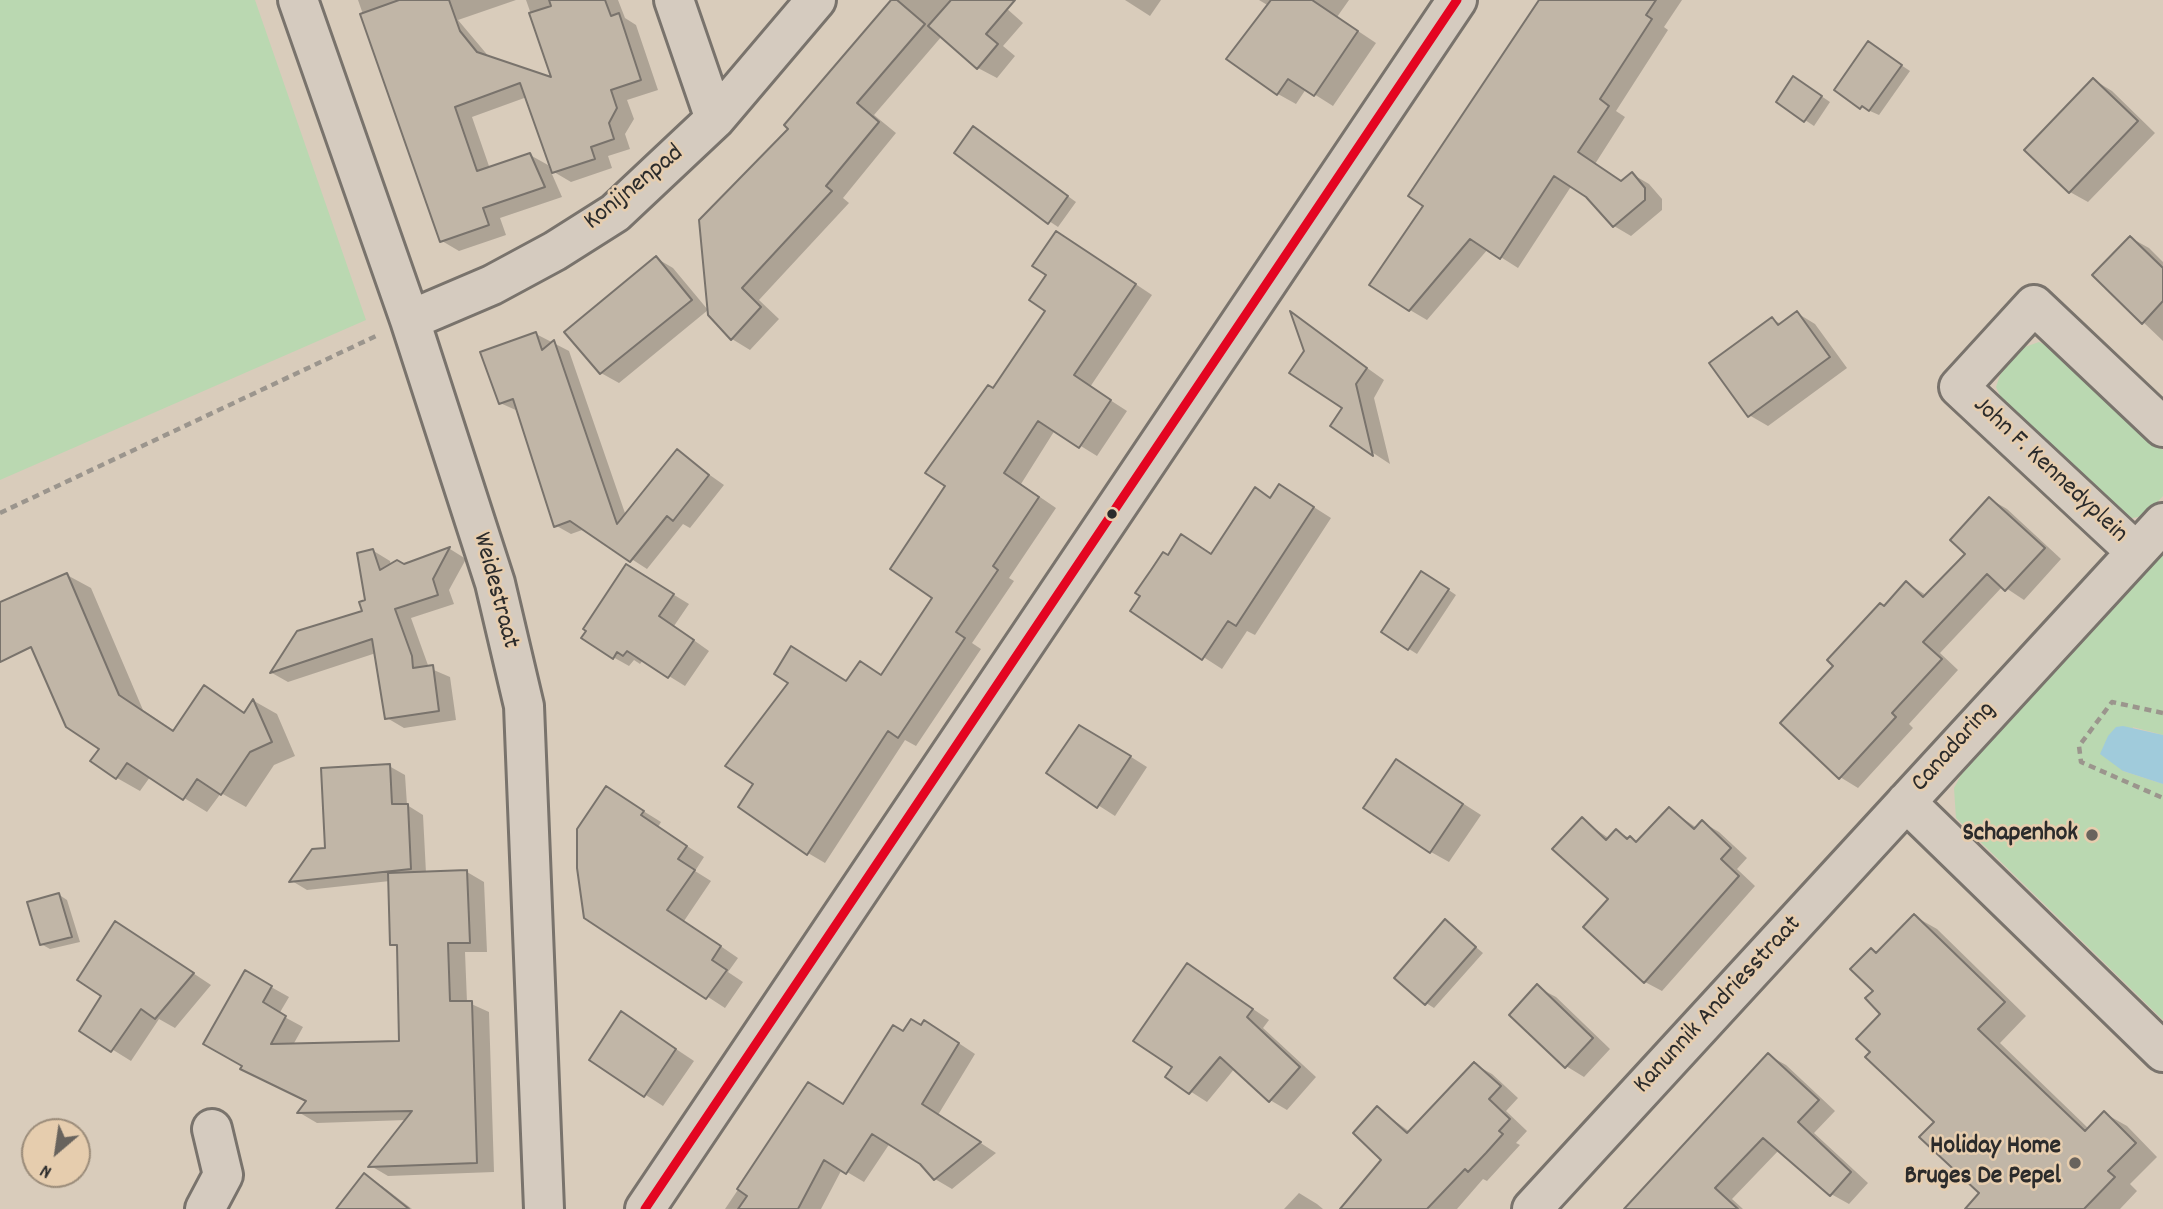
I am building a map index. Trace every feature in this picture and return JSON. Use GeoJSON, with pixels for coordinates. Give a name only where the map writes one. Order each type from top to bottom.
{"type":"FeatureCollection","features":[{"type":"Feature","properties":{"kind":"street","name":"Weidestraat"},"geometry":{"type":"LineString","coordinates":[[298,0],[410,320],[495,583],[524,706],[544,1209]]}},
{"type":"Feature","properties":{"kind":"street"},"geometry":{"type":"LineString","coordinates":[[674,0],[715,118]]}},
{"type":"Feature","properties":{"kind":"street","name":"Konijnenpad"},"geometry":{"type":"LineString","coordinates":[[410,320],[492,285],[555,251],[615,213],[715,118],[816,0]]}},
{"type":"Feature","properties":{"kind":"street"},"geometry":{"type":"LineString","coordinates":[[645,1209],[1457,0]]}},
{"type":"Feature","properties":{"kind":"street","name":"John F. Kennedyplein"},"geometry":{"type":"LineString","coordinates":[[2135,551],[1959,387],[2034,305],[2163,427]]}},
{"type":"Feature","properties":{"kind":"street","name":"Canadaring"},"geometry":{"type":"LineString","coordinates":[[2163,523],[1906,802],[2163,1052]]}},
{"type":"Feature","properties":{"kind":"street","name":"Kanunnik Andriesstraat"},"geometry":{"type":"LineString","coordinates":[[1532,1209],[1906,802]]}},
{"type":"Feature","properties":{"kind":"street"},"geometry":{"type":"LineString","coordinates":[[205,1209],[223,1175],[212,1129]]}},
{"type":"Feature","properties":{"kind":"path"},"geometry":{"type":"LineString","coordinates":[[0,513],[410,320]]}},
{"type":"Feature","properties":{"kind":"path"},"geometry":{"type":"LineString","coordinates":[[2163,713],[2112,702],[2079,746],[2081,762],[2163,798]]}},
{"type":"Feature","properties":{"kind":"green space"},"geometry":{"type":"Polygon","coordinates":[[[0,0],[255,0],[366,320],[0,480],[0,0]]]}},
{"type":"Feature","properties":{"kind":"green space"},"geometry":{"type":"Polygon","coordinates":[[[2039,342],[2055,350],[2087,376],[2163,450],[2163,496],[2144,516],[2126,519],[2006,408],[1996,387],[2000,375],[2019,349],[2039,342]]]}},
{"type":"Feature","properties":{"kind":"green space"},"geometry":{"type":"Polygon","coordinates":[[[2163,554],[2163,735],[2133,727],[2123,771],[2163,784],[2163,1020],[1956,818],[1954,788],[1968,762],[2163,554]]]}},
{"type":"Feature","properties":{"kind":"water"},"geometry":{"type":"Polygon","coordinates":[[[2123,726],[2163,735],[2163,784],[2123,771],[2100,754],[2108,736],[2116,727],[2123,726]]]}},
{"type":"Feature","properties":{"kind":"building"},"geometry":{"type":"Polygon","coordinates":[[[399,0],[449,0],[460,31],[477,52],[551,77],[529,13],[551,6],[549,0],[605,0],[611,16],[619,13],[641,80],[611,90],[617,108],[609,123],[614,139],[591,147],[595,159],[552,173],[520,83],[455,107],[477,171],[530,153],[545,187],[483,208],[489,225],[440,242],[360,14],[399,0]]]}},
{"type":"Feature","properties":{"kind":"building"},"geometry":{"type":"Polygon","coordinates":[[[891,0],[897,0],[925,24],[857,103],[879,122],[826,186],[832,191],[742,288],[761,307],[731,340],[708,315],[699,220],[788,129],[784,125],[891,0]]]}},
{"type":"Feature","properties":{"kind":"building"},"geometry":{"type":"Polygon","coordinates":[[[951,0],[1015,0],[986,34],[998,44],[977,69],[928,26],[951,0]]]}},
{"type":"Feature","properties":{"kind":"building"},"geometry":{"type":"Polygon","coordinates":[[[1271,0],[1312,0],[1358,31],[1314,96],[1288,79],[1277,95],[1226,59],[1271,0]]]}},
{"type":"Feature","properties":{"kind":"building"},"geometry":{"type":"Polygon","coordinates":[[[1539,0],[1656,0],[1646,15],[1652,19],[1600,99],[1609,106],[1578,152],[1621,181],[1632,172],[1645,188],[1645,200],[1613,227],[1586,197],[1554,176],[1500,259],[1470,239],[1409,311],[1369,285],[1423,206],[1408,196],[1539,0]]]}},
{"type":"Feature","properties":{"kind":"building"},"geometry":{"type":"Polygon","coordinates":[[[1868,41],[1902,65],[1869,111],[1862,106],[1860,109],[1834,90],[1868,41]]]}},
{"type":"Feature","properties":{"kind":"building"},"geometry":{"type":"Polygon","coordinates":[[[1793,76],[1822,96],[1804,122],[1776,102],[1793,76]]]}},
{"type":"Feature","properties":{"kind":"building"},"geometry":{"type":"Polygon","coordinates":[[[2093,78],[2138,121],[2069,193],[2024,150],[2093,78]]]}},
{"type":"Feature","properties":{"kind":"building"},"geometry":{"type":"Polygon","coordinates":[[[973,126],[1068,196],[1048,224],[954,153],[973,126]]]}},
{"type":"Feature","properties":{"kind":"building"},"geometry":{"type":"Polygon","coordinates":[[[1056,231],[1136,284],[1074,375],[1111,400],[1079,448],[1038,421],[1004,473],[1039,497],[993,566],[998,570],[956,632],[965,638],[898,738],[888,731],[807,855],[738,807],[753,784],[725,766],[788,683],[774,674],[791,646],[846,681],[860,661],[881,675],[932,598],[890,569],[945,486],[925,473],[988,385],[993,388],[1045,311],[1029,300],[1046,275],[1032,266],[1056,231]]]}},
{"type":"Feature","properties":{"kind":"building"},"geometry":{"type":"Polygon","coordinates":[[[2130,236],[2163,268],[2163,301],[2142,324],[2092,275],[2130,236]]]}},
{"type":"Feature","properties":{"kind":"building"},"geometry":{"type":"Polygon","coordinates":[[[656,256],[692,300],[600,374],[564,332],[656,256]]]}},
{"type":"Feature","properties":{"kind":"building"},"geometry":{"type":"Polygon","coordinates":[[[1290,311],[1367,368],[1356,384],[1373,456],[1330,426],[1342,408],[1289,373],[1304,351],[1290,311]]]}},
{"type":"Feature","properties":{"kind":"building"},"geometry":{"type":"Polygon","coordinates":[[[1797,311],[1830,357],[1748,417],[1709,363],[1772,317],[1778,325],[1797,311]]]}},
{"type":"Feature","properties":{"kind":"building"},"geometry":{"type":"Polygon","coordinates":[[[536,332],[542,350],[554,340],[617,524],[677,449],[709,475],[673,521],[667,516],[630,562],[570,521],[554,527],[513,399],[499,404],[480,352],[536,332]]]}},
{"type":"Feature","properties":{"kind":"building"},"geometry":{"type":"Polygon","coordinates":[[[1279,484],[1314,507],[1236,626],[1228,621],[1202,660],[1130,611],[1140,596],[1135,593],[1163,552],[1168,555],[1181,534],[1211,554],[1255,487],[1270,498],[1279,484]]]}},
{"type":"Feature","properties":{"kind":"building"},"geometry":{"type":"Polygon","coordinates":[[[1989,497],[2045,548],[2005,591],[1987,574],[1923,642],[1942,659],[1892,713],[1896,717],[1839,779],[1780,723],[1833,666],[1827,660],[1880,603],[1884,606],[1906,581],[1923,597],[1965,554],[1950,540],[1989,497]]]}},
{"type":"Feature","properties":{"kind":"building"},"geometry":{"type":"Polygon","coordinates":[[[450,547],[433,579],[438,595],[395,609],[412,656],[413,668],[433,665],[439,711],[385,719],[372,639],[270,673],[297,631],[362,611],[359,602],[365,600],[357,553],[373,549],[380,570],[397,560],[404,564],[450,547]]]}},
{"type":"Feature","properties":{"kind":"building"},"geometry":{"type":"Polygon","coordinates":[[[626,564],[674,594],[659,616],[694,640],[668,678],[627,651],[623,656],[617,652],[613,659],[581,638],[586,631],[583,629],[626,564]]]}},
{"type":"Feature","properties":{"kind":"building"},"geometry":{"type":"Polygon","coordinates":[[[1421,571],[1449,589],[1408,650],[1381,632],[1421,571]]]}},
{"type":"Feature","properties":{"kind":"building"},"geometry":{"type":"Polygon","coordinates":[[[67,573],[119,695],[173,731],[204,685],[244,713],[253,699],[272,742],[250,752],[221,795],[197,779],[183,800],[127,763],[116,779],[90,761],[99,749],[66,727],[31,647],[0,662],[0,602],[67,573]]]}},
{"type":"Feature","properties":{"kind":"building"},"geometry":{"type":"Polygon","coordinates":[[[1079,725],[1131,756],[1097,808],[1046,773],[1079,725]]]}},
{"type":"Feature","properties":{"kind":"building"},"geometry":{"type":"Polygon","coordinates":[[[1396,759],[1463,804],[1430,853],[1363,808],[1396,759]]]}},
{"type":"Feature","properties":{"kind":"building"},"geometry":{"type":"Polygon","coordinates":[[[390,764],[392,804],[408,804],[411,869],[289,882],[312,849],[325,848],[321,768],[390,764]]]}},
{"type":"Feature","properties":{"kind":"building"},"geometry":{"type":"Polygon","coordinates":[[[606,786],[644,811],[641,815],[687,846],[678,859],[695,870],[667,910],[721,946],[712,960],[727,970],[706,999],[584,918],[577,868],[577,829],[606,786]]]}},
{"type":"Feature","properties":{"kind":"building"},"geometry":{"type":"Polygon","coordinates":[[[1669,807],[1694,829],[1702,820],[1731,848],[1721,859],[1739,876],[1644,983],[1583,927],[1608,899],[1552,849],[1582,817],[1606,840],[1616,829],[1627,839],[1630,836],[1636,842],[1669,807]]]}},
{"type":"Feature","properties":{"kind":"building"},"geometry":{"type":"Polygon","coordinates":[[[467,870],[470,943],[448,943],[450,1001],[472,1001],[477,1163],[368,1167],[412,1111],[297,1113],[306,1101],[240,1069],[242,1066],[203,1044],[245,970],[272,986],[263,1002],[286,1016],[271,1044],[399,1041],[397,945],[390,945],[388,873],[467,870]]]}},
{"type":"Feature","properties":{"kind":"building"},"geometry":{"type":"Polygon","coordinates":[[[59,893],[72,937],[40,945],[27,902],[59,893]]]}},
{"type":"Feature","properties":{"kind":"building"},"geometry":{"type":"Polygon","coordinates":[[[1914,914],[2005,1002],[1978,1029],[2085,1131],[2104,1111],[2136,1143],[2108,1171],[2115,1177],[2084,1209],[1965,1209],[1979,1193],[1919,1137],[1934,1122],[1865,1057],[1870,1052],[1856,1039],[1880,1014],[1865,998],[1873,991],[1850,969],[1871,948],[1876,953],[1914,914]]]}},
{"type":"Feature","properties":{"kind":"building"},"geometry":{"type":"Polygon","coordinates":[[[1445,919],[1476,947],[1425,1005],[1394,978],[1445,919]]]}},
{"type":"Feature","properties":{"kind":"building"},"geometry":{"type":"Polygon","coordinates":[[[115,921],[194,973],[155,1019],[141,1009],[111,1052],[79,1031],[101,996],[77,980],[115,921]]]}},
{"type":"Feature","properties":{"kind":"building"},"geometry":{"type":"Polygon","coordinates":[[[1187,963],[1253,1009],[1247,1017],[1300,1067],[1269,1102],[1220,1057],[1189,1094],[1165,1077],[1172,1067],[1133,1041],[1187,963]]]}},
{"type":"Feature","properties":{"kind":"building"},"geometry":{"type":"Polygon","coordinates":[[[1537,984],[1593,1038],[1565,1068],[1509,1015],[1537,984]]]}},
{"type":"Feature","properties":{"kind":"building"},"geometry":{"type":"Polygon","coordinates":[[[621,1011],[676,1049],[644,1097],[589,1060],[621,1011]]]}},
{"type":"Feature","properties":{"kind":"building"},"geometry":{"type":"Polygon","coordinates":[[[911,1019],[921,1025],[924,1020],[959,1043],[922,1104],[981,1142],[934,1180],[920,1164],[872,1134],[846,1174],[824,1160],[798,1209],[738,1209],[747,1196],[737,1189],[808,1082],[843,1104],[893,1025],[903,1031],[911,1019]]]}},
{"type":"Feature","properties":{"kind":"building"},"geometry":{"type":"Polygon","coordinates":[[[1768,1053],[1819,1100],[1798,1122],[1851,1172],[1830,1196],[1763,1138],[1715,1188],[1738,1209],[1624,1209],[1768,1053]]]}},
{"type":"Feature","properties":{"kind":"building"},"geometry":{"type":"Polygon","coordinates":[[[1474,1062],[1501,1086],[1489,1099],[1510,1119],[1499,1131],[1503,1134],[1486,1153],[1468,1172],[1465,1169],[1427,1209],[1340,1209],[1381,1160],[1353,1133],[1377,1106],[1407,1133],[1474,1062]]]}},
{"type":"Feature","properties":{"kind":"building"},"geometry":{"type":"Polygon","coordinates":[[[364,1173],[409,1209],[336,1209],[364,1173]]]}},
{"type":"Feature","properties":{"kind":"transit line"},"geometry":{"type":"LineString","coordinates":[[645,1209],[1457,0]]}},
{"type":"Feature","properties":{"kind":"place","name":"Schapenhok"},"geometry":{"type":"Point","coordinates":[2092,835]}},
{"type":"Feature","properties":{"kind":"place","name":"Holiday Home Bruges De Pepel"},"geometry":{"type":"Point","coordinates":[2075,1163]}}]}
